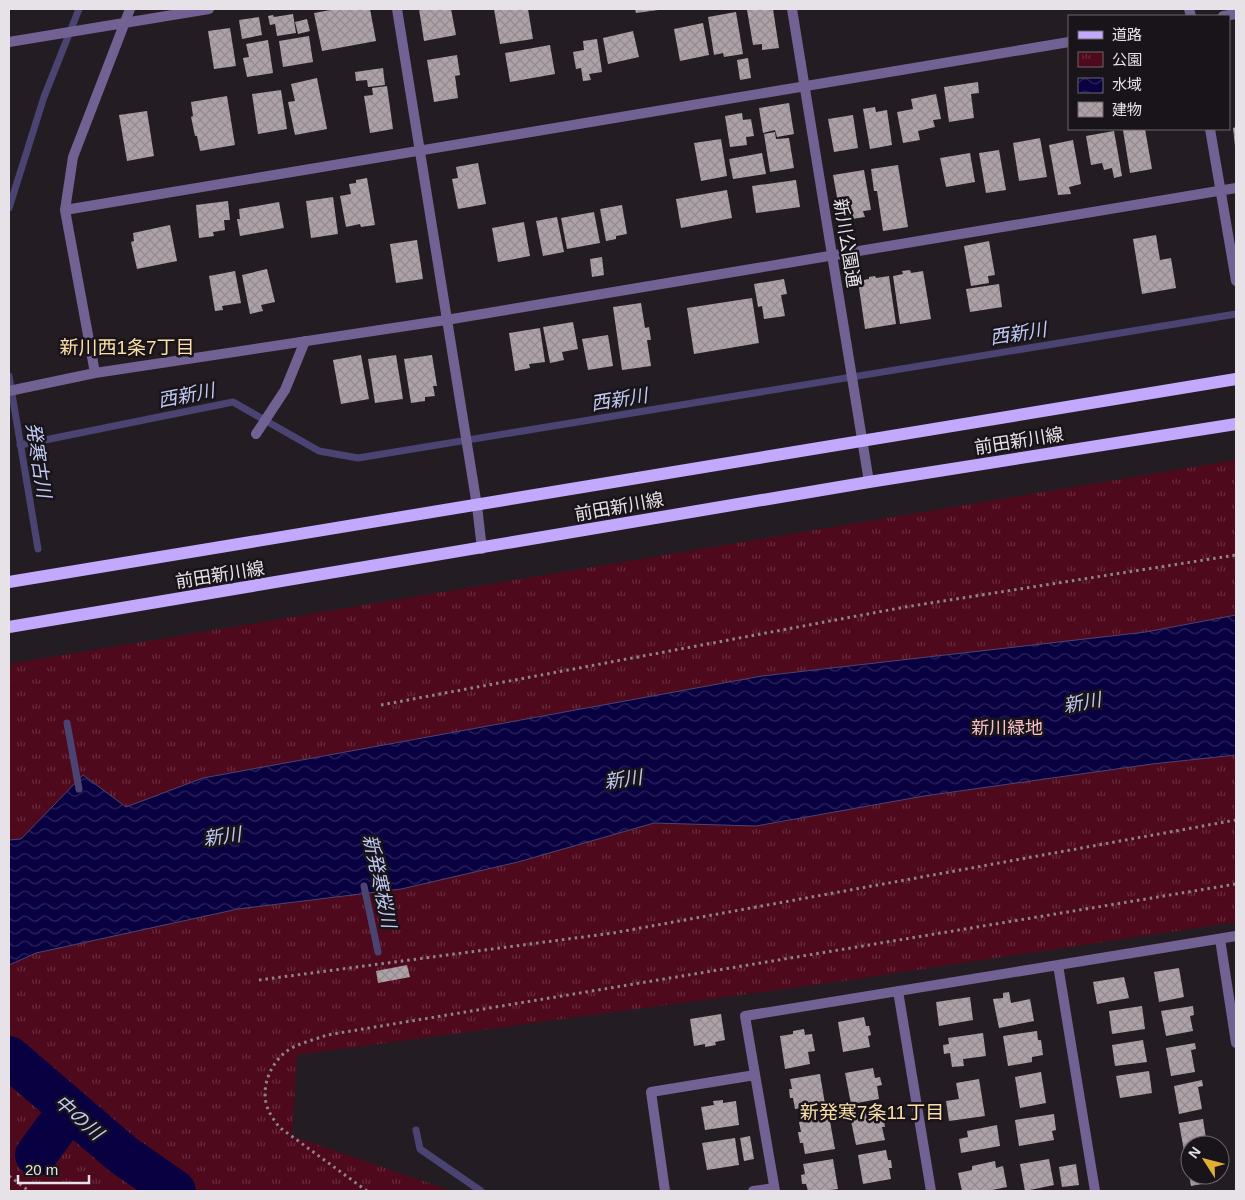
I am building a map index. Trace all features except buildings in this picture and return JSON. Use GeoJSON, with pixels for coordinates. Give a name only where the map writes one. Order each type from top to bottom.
{"type":"FeatureCollection","features":[{"type":"Feature","properties":{"kind":"main road","name":"前田新川線"},"geometry":{"type":"LineString","coordinates":[[9,582],[1236,379]]}},
{"type":"Feature","properties":{"kind":"main road","name":"前田新川線"},"geometry":{"type":"LineString","coordinates":[[9,628],[870,482],[1236,424]]}},
{"type":"Feature","properties":{"kind":"street"},"geometry":{"type":"LineString","coordinates":[[95,373],[65,210],[73,157],[130,9]]}},
{"type":"Feature","properties":{"kind":"street"},"geometry":{"type":"LineString","coordinates":[[9,42],[208,9]]}},
{"type":"Feature","properties":{"kind":"street"},"geometry":{"type":"LineString","coordinates":[[397,9],[477,506],[482,549]]}},
{"type":"Feature","properties":{"kind":"street","name":"新川公園通"},"geometry":{"type":"LineString","coordinates":[[792,9],[870,482]]}},
{"type":"Feature","properties":{"kind":"street"},"geometry":{"type":"LineString","coordinates":[[65,210],[1068,42]]}},
{"type":"Feature","properties":{"kind":"street"},"geometry":{"type":"LineString","coordinates":[[1210,130],[1236,281]]}},
{"type":"Feature","properties":{"kind":"street"},"geometry":{"type":"LineString","coordinates":[[9,391],[95,373],[446,320],[1236,188]]}},
{"type":"Feature","properties":{"kind":"street"},"geometry":{"type":"LineString","coordinates":[[259,430],[285,390],[305,341]]}},
{"type":"Feature","properties":{"kind":"street"},"geometry":{"type":"LineString","coordinates":[[753,1191],[774,1190],[745,1016],[1236,936]]}},
{"type":"Feature","properties":{"kind":"street"},"geometry":{"type":"LineString","coordinates":[[1220,939],[1236,1043]]}},
{"type":"Feature","properties":{"kind":"street"},"geometry":{"type":"LineString","coordinates":[[1058,965],[1096,1191]]}},
{"type":"Feature","properties":{"kind":"street"},"geometry":{"type":"LineString","coordinates":[[898,991],[931,1191]]}},
{"type":"Feature","properties":{"kind":"street"},"geometry":{"type":"LineString","coordinates":[[664,1191],[651,1092],[755,1074]]}},
{"type":"Feature","properties":{"kind":"path"},"geometry":{"type":"LineString","coordinates":[[381,705],[905,607],[1236,555]]}},
{"type":"Feature","properties":{"kind":"path"},"geometry":{"type":"LineString","coordinates":[[259,980],[613,933],[1236,820]]}},
{"type":"Feature","properties":{"kind":"path"},"geometry":{"type":"LineString","coordinates":[[367,1191],[279,1127],[272,1118],[266,1104],[266,1084],[275,1064],[288,1050],[327,1035],[1236,884]]}},
{"type":"Feature","properties":{"kind":"path"},"geometry":{"type":"LineString","coordinates":[[9,1176],[29,1191]]}},
{"type":"Feature","properties":{"kind":"green space","name":"新川緑地"},"geometry":{"type":"Polygon","coordinates":[[[1236,460],[1236,922],[843,981],[297,1055],[292,1136],[452,1191],[9,1191],[9,664],[1236,460]]]}},
{"type":"Feature","properties":{"kind":"water","name":"新川"},"geometry":{"type":"Polygon","coordinates":[[[1236,615],[1236,755],[1152,764],[924,796],[756,826],[654,823],[518,862],[401,889],[238,909],[36,953],[9,965],[9,840],[21,839],[83,775],[126,807],[203,778],[762,676],[1146,632],[1236,615]]]}},
{"type":"Feature","properties":{"kind":"waterway","name":"発寒古川"},"geometry":{"type":"LineString","coordinates":[[9,208],[44,97],[79,9]]}},
{"type":"Feature","properties":{"kind":"waterway","name":"西新川"},"geometry":{"type":"LineString","coordinates":[[20,445],[233,402],[319,451],[358,458],[1236,314]]}},
{"type":"Feature","properties":{"kind":"waterway","name":"発寒古川"},"geometry":{"type":"LineString","coordinates":[[9,376],[38,549]]}},
{"type":"Feature","properties":{"kind":"waterway","name":"発寒古川"},"geometry":{"type":"LineString","coordinates":[[67,723],[79,789]]}},
{"type":"Feature","properties":{"kind":"waterway","name":"新発寒桜川"},"geometry":{"type":"LineString","coordinates":[[364,886],[378,952]]}},
{"type":"Feature","properties":{"kind":"waterway","name":"中の川"},"geometry":{"type":"LineString","coordinates":[[9,1057],[122,1154],[175,1191]]}},
{"type":"Feature","properties":{"kind":"waterway"},"geometry":{"type":"LineString","coordinates":[[36,1155],[70,1109]]}},
{"type":"Feature","properties":{"kind":"waterway","name":"新発寒桜川"},"geometry":{"type":"LineString","coordinates":[[416,1130],[420,1149],[481,1191]]}},
{"type":"Feature","properties":{"kind":"district","name":"新川西1条7丁目"},"geometry":{"type":"Point","coordinates":[127,347]}},
{"type":"Feature","properties":{"kind":"district","name":"新発寒7条11丁目"},"geometry":{"type":"Point","coordinates":[872,1112]}}]}
